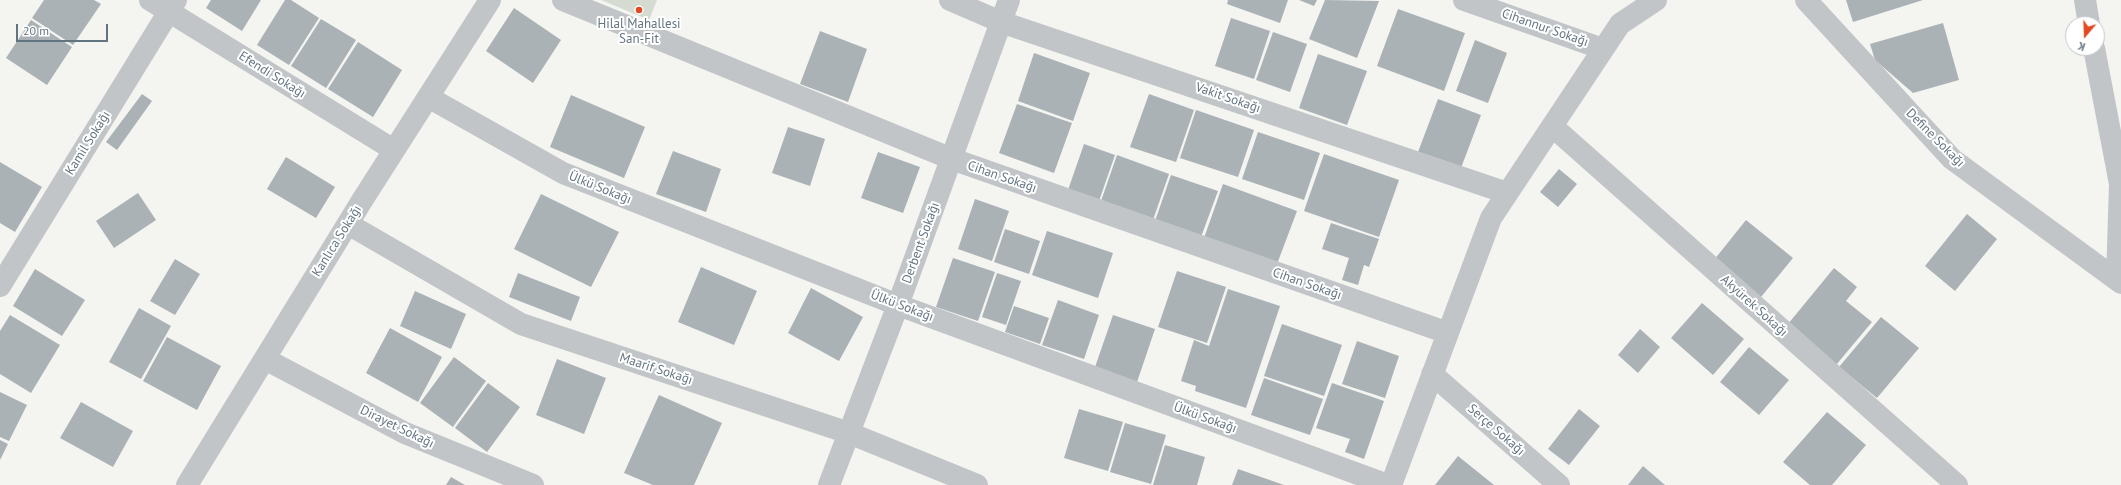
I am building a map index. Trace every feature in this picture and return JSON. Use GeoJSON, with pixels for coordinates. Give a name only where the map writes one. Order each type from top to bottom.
{"type":"FeatureCollection","features":[{"type":"Feature","properties":{"kind":"street","name":"Efendi Sokağı"},"geometry":{"type":"LineString","coordinates":[[150,0],[173,6],[394,150]]}},
{"type":"Feature","properties":{"kind":"street","name":"Kanlıca Sokağı"},"geometry":{"type":"LineString","coordinates":[[187,485],[394,150],[490,0]]}},
{"type":"Feature","properties":{"kind":"street","name":"Cihan Sokağı"},"geometry":{"type":"LineString","coordinates":[[563,0],[952,159],[1448,333]]}},
{"type":"Feature","properties":{"kind":"street","name":"Vakit Sokağı"},"geometry":{"type":"LineString","coordinates":[[950,0],[1001,22],[1507,193]]}},
{"type":"Feature","properties":{"kind":"street","name":"Derbent Sokağı"},"geometry":{"type":"LineString","coordinates":[[829,485],[898,305],[1009,0]]}},
{"type":"Feature","properties":{"kind":"street","name":"Cihannur Sokağı"},"geometry":{"type":"LineString","coordinates":[[1464,0],[1603,49]]}},
{"type":"Feature","properties":{"kind":"street"},"geometry":{"type":"LineString","coordinates":[[1390,485],[1491,218],[1620,24],[1656,0]]}},
{"type":"Feature","properties":{"kind":"street","name":"Define Sokağı"},"geometry":{"type":"LineString","coordinates":[[1806,0],[1952,159],[2119,282]]}},
{"type":"Feature","properties":{"kind":"street"},"geometry":{"type":"LineString","coordinates":[[2085,0],[2088,16]]}},
{"type":"Feature","properties":{"kind":"street","name":"Kamil Sokağı"},"geometry":{"type":"LineString","coordinates":[[0,286],[173,6]]}},
{"type":"Feature","properties":{"kind":"street"},"geometry":{"type":"LineString","coordinates":[[2096,56],[2120,184],[2119,282]]}},
{"type":"Feature","properties":{"kind":"street","name":"Ülkü Sokağı"},"geometry":{"type":"LineString","coordinates":[[428,97],[563,173],[898,305],[1390,485]]}},
{"type":"Feature","properties":{"kind":"street","name":"Akyürek Sokağı"},"geometry":{"type":"LineString","coordinates":[[1552,126],[1957,485]]}},
{"type":"Feature","properties":{"kind":"street","name":"Maarif Sokağı"},"geometry":{"type":"LineString","coordinates":[[348,224],[521,324],[849,433],[977,485]]}},
{"type":"Feature","properties":{"kind":"street","name":"Dirayet Sokağı"},"geometry":{"type":"LineString","coordinates":[[265,359],[405,433],[533,485]]}},
{"type":"Feature","properties":{"kind":"street","name":"Serçe Sokağı"},"geometry":{"type":"LineString","coordinates":[[1432,374],[1559,485]]}},
{"type":"Feature","properties":{"kind":"shaded area","name":"Hilal Mahallesi San-Fit"},"geometry":{"type":"Polygon","coordinates":[[[601,0],[657,0],[649,20],[601,0]]]}},
{"type":"Feature","properties":{"kind":"building"},"geometry":{"type":"Polygon","coordinates":[[[44,0],[94,0],[101,4],[73,45],[32,18],[44,0]]]}},
{"type":"Feature","properties":{"kind":"building"},"geometry":{"type":"Polygon","coordinates":[[[211,0],[261,0],[242,31],[206,8],[211,0]]]}},
{"type":"Feature","properties":{"kind":"building"},"geometry":{"type":"Polygon","coordinates":[[[285,0],[291,0],[319,18],[289,65],[257,45],[285,0]]]}},
{"type":"Feature","properties":{"kind":"building"},"geometry":{"type":"Polygon","coordinates":[[[1228,0],[1288,0],[1280,23],[1227,4],[1228,0]]]}},
{"type":"Feature","properties":{"kind":"building"},"geometry":{"type":"Polygon","coordinates":[[[1299,0],[1317,0],[1314,6],[1299,0]]]}},
{"type":"Feature","properties":{"kind":"building"},"geometry":{"type":"Polygon","coordinates":[[[1325,0],[1379,1],[1357,58],[1309,39],[1325,0]]]}},
{"type":"Feature","properties":{"kind":"building"},"geometry":{"type":"Polygon","coordinates":[[[1846,0],[1923,0],[1853,22],[1846,0]]]}},
{"type":"Feature","properties":{"kind":"building"},"geometry":{"type":"Polygon","coordinates":[[[514,8],[561,40],[533,83],[486,51],[514,8]]]}},
{"type":"Feature","properties":{"kind":"building"},"geometry":{"type":"Polygon","coordinates":[[[1398,9],[1465,33],[1444,91],[1377,66],[1398,9]]]}},
{"type":"Feature","properties":{"kind":"building"},"geometry":{"type":"Polygon","coordinates":[[[1231,18],[1270,31],[1254,79],[1215,66],[1231,18]]]}},
{"type":"Feature","properties":{"kind":"building"},"geometry":{"type":"Polygon","coordinates":[[[321,19],[356,40],[326,88],[291,66],[321,19]]]}},
{"type":"Feature","properties":{"kind":"building"},"geometry":{"type":"Polygon","coordinates":[[[31,20],[72,47],[47,85],[6,58],[31,20]]]}},
{"type":"Feature","properties":{"kind":"building"},"geometry":{"type":"Polygon","coordinates":[[[1943,23],[1959,80],[1913,93],[1875,60],[1870,44],[1943,23]]]}},
{"type":"Feature","properties":{"kind":"building"},"geometry":{"type":"Polygon","coordinates":[[[820,31],[867,49],[848,102],[800,84],[820,31]]]}},
{"type":"Feature","properties":{"kind":"building"},"geometry":{"type":"Polygon","coordinates":[[[1273,32],[1307,44],[1290,92],[1256,80],[1273,32]]]}},
{"type":"Feature","properties":{"kind":"building"},"geometry":{"type":"Polygon","coordinates":[[[1475,40],[1507,53],[1488,103],[1456,91],[1475,40]]]}},
{"type":"Feature","properties":{"kind":"building"},"geometry":{"type":"Polygon","coordinates":[[[358,42],[402,70],[373,117],[328,89],[358,42]]]}},
{"type":"Feature","properties":{"kind":"building"},"geometry":{"type":"Polygon","coordinates":[[[1034,53],[1090,73],[1073,121],[1018,101],[1034,53]]]}},
{"type":"Feature","properties":{"kind":"building"},"geometry":{"type":"Polygon","coordinates":[[[1318,54],[1367,71],[1347,125],[1299,108],[1318,54]]]}},
{"type":"Feature","properties":{"kind":"building"},"geometry":{"type":"Polygon","coordinates":[[[142,94],[152,101],[117,150],[106,142],[142,94]]]}},
{"type":"Feature","properties":{"kind":"building"},"geometry":{"type":"Polygon","coordinates":[[[1149,94],[1194,110],[1176,162],[1130,147],[1149,94]]]}},
{"type":"Feature","properties":{"kind":"building"},"geometry":{"type":"Polygon","coordinates":[[[571,95],[645,127],[624,178],[550,147],[571,95]]]}},
{"type":"Feature","properties":{"kind":"building"},"geometry":{"type":"Polygon","coordinates":[[[1438,99],[1481,115],[1461,168],[1418,152],[1438,99]]]}},
{"type":"Feature","properties":{"kind":"building"},"geometry":{"type":"Polygon","coordinates":[[[1017,104],[1072,123],[1054,173],[999,153],[1017,104]]]}},
{"type":"Feature","properties":{"kind":"building"},"geometry":{"type":"Polygon","coordinates":[[[1196,110],[1254,130],[1238,177],[1180,158],[1196,110]]]}},
{"type":"Feature","properties":{"kind":"building"},"geometry":{"type":"Polygon","coordinates":[[[788,127],[825,139],[810,186],[772,173],[788,127]]]}},
{"type":"Feature","properties":{"kind":"building"},"geometry":{"type":"Polygon","coordinates":[[[1258,132],[1320,153],[1304,200],[1242,179],[1258,132]]]}},
{"type":"Feature","properties":{"kind":"building"},"geometry":{"type":"Polygon","coordinates":[[[1084,144],[1115,155],[1099,201],[1068,190],[1084,144]]]}},
{"type":"Feature","properties":{"kind":"building"},"geometry":{"type":"Polygon","coordinates":[[[673,151],[721,169],[706,212],[656,194],[673,151]]]}},
{"type":"Feature","properties":{"kind":"building"},"geometry":{"type":"Polygon","coordinates":[[[878,152],[920,167],[903,213],[861,198],[878,152]]]}},
{"type":"Feature","properties":{"kind":"building"},"geometry":{"type":"Polygon","coordinates":[[[1324,154],[1399,180],[1379,237],[1304,211],[1324,154]]]}},
{"type":"Feature","properties":{"kind":"building"},"geometry":{"type":"Polygon","coordinates":[[[1117,155],[1169,174],[1153,220],[1101,201],[1117,155]]]}},
{"type":"Feature","properties":{"kind":"building"},"geometry":{"type":"Polygon","coordinates":[[[286,157],[335,187],[316,218],[267,189],[286,157]]]}},
{"type":"Feature","properties":{"kind":"building"},"geometry":{"type":"Polygon","coordinates":[[[0,162],[42,187],[15,232],[0,223],[0,162]]]}},
{"type":"Feature","properties":{"kind":"building"},"geometry":{"type":"Polygon","coordinates":[[[1559,169],[1577,184],[1558,207],[1540,192],[1559,169]]]}},
{"type":"Feature","properties":{"kind":"building"},"geometry":{"type":"Polygon","coordinates":[[[1171,175],[1218,191],[1201,237],[1155,221],[1171,175]]]}},
{"type":"Feature","properties":{"kind":"building"},"geometry":{"type":"Polygon","coordinates":[[[1223,184],[1297,211],[1277,264],[1204,238],[1223,184]]]}},
{"type":"Feature","properties":{"kind":"building"},"geometry":{"type":"Polygon","coordinates":[[[138,193],[156,220],[114,248],[96,221],[138,193]]]}},
{"type":"Feature","properties":{"kind":"building"},"geometry":{"type":"Polygon","coordinates":[[[541,194],[619,232],[591,287],[514,249],[541,194]]]}},
{"type":"Feature","properties":{"kind":"building"},"geometry":{"type":"Polygon","coordinates":[[[975,199],[1009,211],[992,261],[958,249],[975,199]]]}},
{"type":"Feature","properties":{"kind":"building"},"geometry":{"type":"Polygon","coordinates":[[[1967,214],[1997,239],[1955,291],[1925,266],[1967,214]]]}},
{"type":"Feature","properties":{"kind":"building"},"geometry":{"type":"Polygon","coordinates":[[[1746,220],[1793,258],[1761,297],[1714,260],[1746,220]]]}},
{"type":"Feature","properties":{"kind":"building"},"geometry":{"type":"Polygon","coordinates":[[[1331,223],[1379,239],[1369,267],[1364,265],[1358,285],[1342,280],[1349,258],[1322,249],[1331,223]]]}},
{"type":"Feature","properties":{"kind":"building"},"geometry":{"type":"Polygon","coordinates":[[[1005,229],[1040,241],[1029,274],[994,262],[1005,229]]]}},
{"type":"Feature","properties":{"kind":"building"},"geometry":{"type":"Polygon","coordinates":[[[1047,231],[1113,253],[1098,298],[1032,275],[1047,231]]]}},
{"type":"Feature","properties":{"kind":"building"},"geometry":{"type":"Polygon","coordinates":[[[953,258],[995,272],[978,321],[936,307],[953,258]]]}},
{"type":"Feature","properties":{"kind":"building"},"geometry":{"type":"Polygon","coordinates":[[[175,259],[200,274],[175,315],[150,301],[175,259]]]}},
{"type":"Feature","properties":{"kind":"building"},"geometry":{"type":"Polygon","coordinates":[[[701,267],[757,291],[734,345],[678,322],[701,267]]]}},
{"type":"Feature","properties":{"kind":"building"},"geometry":{"type":"Polygon","coordinates":[[[1834,268],[1857,287],[1846,301],[1872,322],[1836,365],[1788,324],[1834,268]]]}},
{"type":"Feature","properties":{"kind":"building"},"geometry":{"type":"Polygon","coordinates":[[[35,269],[85,300],[62,336],[13,306],[35,269]]]}},
{"type":"Feature","properties":{"kind":"building"},"geometry":{"type":"Polygon","coordinates":[[[1177,271],[1226,287],[1207,343],[1158,327],[1177,271]]]}},
{"type":"Feature","properties":{"kind":"building"},"geometry":{"type":"Polygon","coordinates":[[[518,273],[580,297],[571,321],[509,297],[518,273]]]}},
{"type":"Feature","properties":{"kind":"building"},"geometry":{"type":"Polygon","coordinates":[[[997,273],[1021,281],[1006,325],[982,317],[997,273]]]}},
{"type":"Feature","properties":{"kind":"building"},"geometry":{"type":"Polygon","coordinates":[[[811,288],[863,317],[839,361],[788,333],[811,288]]]}},
{"type":"Feature","properties":{"kind":"building"},"geometry":{"type":"Polygon","coordinates":[[[1228,289],[1280,306],[1246,408],[1195,391],[1196,386],[1181,381],[1194,340],[1209,346],[1228,289]]]}},
{"type":"Feature","properties":{"kind":"building"},"geometry":{"type":"Polygon","coordinates":[[[415,291],[466,314],[451,349],[400,326],[415,291]]]}},
{"type":"Feature","properties":{"kind":"building"},"geometry":{"type":"Polygon","coordinates":[[[1058,300],[1099,315],[1084,359],[1042,345],[1058,300]]]}},
{"type":"Feature","properties":{"kind":"building"},"geometry":{"type":"Polygon","coordinates":[[[1702,303],[1744,339],[1713,375],[1671,338],[1702,303]]]}},
{"type":"Feature","properties":{"kind":"building"},"geometry":{"type":"Polygon","coordinates":[[[1014,306],[1049,318],[1040,344],[1005,332],[1014,306]]]}},
{"type":"Feature","properties":{"kind":"building"},"geometry":{"type":"Polygon","coordinates":[[[139,308],[171,326],[141,379],[109,362],[139,308]]]}},
{"type":"Feature","properties":{"kind":"building"},"geometry":{"type":"Polygon","coordinates":[[[10,315],[60,345],[31,393],[0,374],[0,331],[10,315]]]}},
{"type":"Feature","properties":{"kind":"building"},"geometry":{"type":"Polygon","coordinates":[[[1113,315],[1155,329],[1136,385],[1094,370],[1113,315]]]}},
{"type":"Feature","properties":{"kind":"building"},"geometry":{"type":"Polygon","coordinates":[[[1881,317],[1919,348],[1877,398],[1839,367],[1881,317]]]}},
{"type":"Feature","properties":{"kind":"building"},"geometry":{"type":"Polygon","coordinates":[[[1282,324],[1342,345],[1324,396],[1264,376],[1282,324]]]}},
{"type":"Feature","properties":{"kind":"building"},"geometry":{"type":"Polygon","coordinates":[[[390,328],[442,357],[418,402],[366,373],[390,328]]]}},
{"type":"Feature","properties":{"kind":"building"},"geometry":{"type":"Polygon","coordinates":[[[1640,329],[1660,347],[1638,373],[1618,355],[1640,329]]]}},
{"type":"Feature","properties":{"kind":"building"},"geometry":{"type":"Polygon","coordinates":[[[167,337],[221,366],[197,410],[143,381],[167,337]]]}},
{"type":"Feature","properties":{"kind":"building"},"geometry":{"type":"Polygon","coordinates":[[[1357,341],[1399,356],[1385,398],[1342,384],[1357,341]]]}},
{"type":"Feature","properties":{"kind":"building"},"geometry":{"type":"Polygon","coordinates":[[[1749,347],[1789,380],[1759,415],[1720,382],[1749,347]]]}},
{"type":"Feature","properties":{"kind":"building"},"geometry":{"type":"Polygon","coordinates":[[[454,357],[486,381],[453,427],[420,403],[454,357]]]}},
{"type":"Feature","properties":{"kind":"building"},"geometry":{"type":"Polygon","coordinates":[[[557,359],[606,378],[584,434],[536,415],[557,359]]]}},
{"type":"Feature","properties":{"kind":"building"},"geometry":{"type":"Polygon","coordinates":[[[1264,378],[1323,399],[1310,435],[1251,415],[1264,378]]]}},
{"type":"Feature","properties":{"kind":"building"},"geometry":{"type":"Polygon","coordinates":[[[488,383],[520,407],[487,452],[455,428],[488,383]]]}},
{"type":"Feature","properties":{"kind":"building"},"geometry":{"type":"Polygon","coordinates":[[[1332,383],[1384,401],[1364,459],[1345,452],[1350,439],[1316,428],[1332,383]]]}},
{"type":"Feature","properties":{"kind":"building"},"geometry":{"type":"Polygon","coordinates":[[[0,392],[27,405],[9,441],[0,437],[0,392]]]}},
{"type":"Feature","properties":{"kind":"building"},"geometry":{"type":"Polygon","coordinates":[[[659,395],[722,423],[694,485],[653,485],[624,473],[659,395]]]}},
{"type":"Feature","properties":{"kind":"building"},"geometry":{"type":"Polygon","coordinates":[[[81,402],[133,431],[113,467],[60,438],[81,402]]]}},
{"type":"Feature","properties":{"kind":"building"},"geometry":{"type":"Polygon","coordinates":[[[1079,409],[1123,422],[1108,471],[1064,458],[1079,409]]]}},
{"type":"Feature","properties":{"kind":"building"},"geometry":{"type":"Polygon","coordinates":[[[1579,409],[1600,426],[1569,465],[1548,449],[1579,409]]]}},
{"type":"Feature","properties":{"kind":"building"},"geometry":{"type":"Polygon","coordinates":[[[1827,412],[1866,445],[1832,485],[1810,485],[1783,462],[1827,412]]]}},
{"type":"Feature","properties":{"kind":"building"},"geometry":{"type":"Polygon","coordinates":[[[1125,423],[1166,435],[1151,484],[1110,472],[1125,423]]]}},
{"type":"Feature","properties":{"kind":"building"},"geometry":{"type":"Polygon","coordinates":[[[0,440],[8,444],[0,460],[0,440]]]}},
{"type":"Feature","properties":{"kind":"building"},"geometry":{"type":"Polygon","coordinates":[[[1165,445],[1205,457],[1197,485],[1153,485],[1165,445]]]}},
{"type":"Feature","properties":{"kind":"building"},"geometry":{"type":"Polygon","coordinates":[[[1458,456],[1494,485],[1435,485],[1458,456]]]}},
{"type":"Feature","properties":{"kind":"building"},"geometry":{"type":"Polygon","coordinates":[[[1643,466],[1665,485],[1628,485],[1643,466]]]}},
{"type":"Feature","properties":{"kind":"building"},"geometry":{"type":"Polygon","coordinates":[[[1238,469],[1284,485],[1232,485],[1238,469]]]}},
{"type":"Feature","properties":{"kind":"building"},"geometry":{"type":"Polygon","coordinates":[[[451,477],[465,485],[446,485],[451,477]]]}},
{"type":"Feature","properties":{"kind":"place","name":"Hilal Mahallesi San-Fit"},"geometry":{"type":"Point","coordinates":[639,10]}}]}
